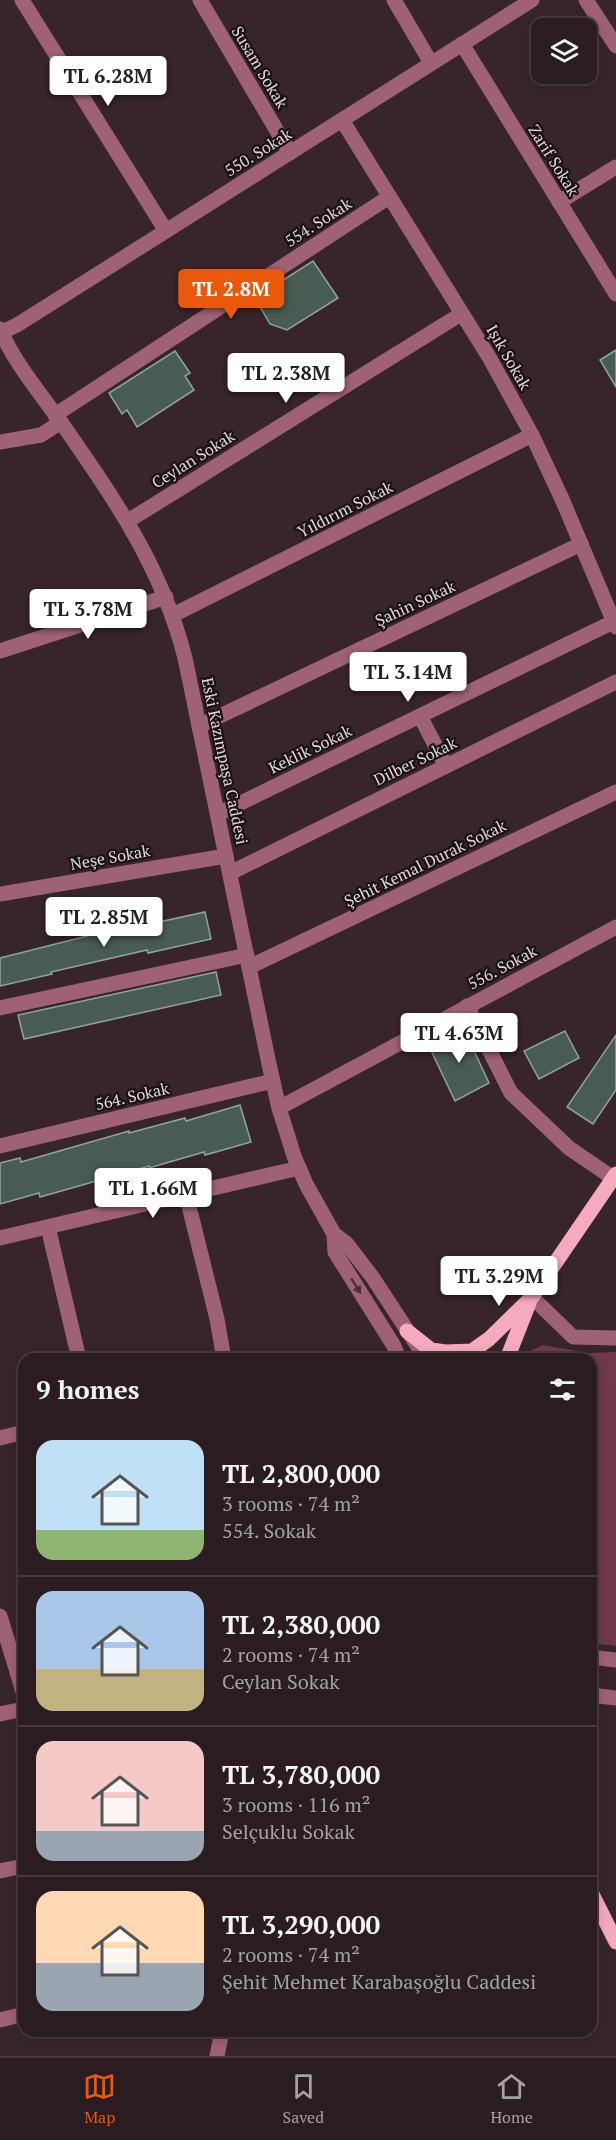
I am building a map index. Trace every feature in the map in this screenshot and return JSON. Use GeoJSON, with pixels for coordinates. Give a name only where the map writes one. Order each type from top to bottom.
{"type":"FeatureCollection","features":[{"type":"Feature","properties":{"kind":"main road"},"geometry":{"type":"LineString","coordinates":[[407,1331],[431,1350],[439,1351],[472,1351],[489,1339],[532,1297],[615,1176]]}},
{"type":"Feature","properties":{"kind":"main road"},"geometry":{"type":"LineString","coordinates":[[509,1353],[532,1297]]}},
{"type":"Feature","properties":{"kind":"main road"},"geometry":{"type":"LineString","coordinates":[[481,1353],[489,1339]]}},
{"type":"Feature","properties":{"kind":"main road"},"geometry":{"type":"LineString","coordinates":[[597,1904],[616,1942]]}},
{"type":"Feature","properties":{"kind":"street"},"geometry":{"type":"LineString","coordinates":[[22,0],[166,231]]}},
{"type":"Feature","properties":{"kind":"street","name":"Susam Sokak"},"geometry":{"type":"LineString","coordinates":[[200,0],[290,153]]}},
{"type":"Feature","properties":{"kind":"street"},"geometry":{"type":"LineString","coordinates":[[394,0],[431,63]]}},
{"type":"Feature","properties":{"kind":"street","name":"550. Sokak"},"geometry":{"type":"LineString","coordinates":[[1,332],[17,325],[532,0]]}},
{"type":"Feature","properties":{"kind":"street"},"geometry":{"type":"LineString","coordinates":[[586,0],[616,46]]}},
{"type":"Feature","properties":{"kind":"street","name":"Zarif Sokak"},"geometry":{"type":"LineString","coordinates":[[462,44],[616,294]]}},
{"type":"Feature","properties":{"kind":"street","name":"Işık Sokak"},"geometry":{"type":"LineString","coordinates":[[342,120],[489,357],[532,435],[615,625]]}},
{"type":"Feature","properties":{"kind":"street"},"geometry":{"type":"LineString","coordinates":[[559,202],[616,166]]}},
{"type":"Feature","properties":{"kind":"street","name":"554. Sokak"},"geometry":{"type":"LineString","coordinates":[[0,442],[41,435],[58,418],[389,197]]}},
{"type":"Feature","properties":{"kind":"street","name":"Ceylan Sokak"},"geometry":{"type":"LineString","coordinates":[[128,521],[461,314]]}},
{"type":"Feature","properties":{"kind":"street","name":"Eski Kazımpaşa Caddesi"},"geometry":{"type":"LineString","coordinates":[[1,332],[19,363],[128,521],[166,597],[185,658],[279,1108],[299,1168],[334,1234],[347,1244],[374,1278],[422,1353]]}},
{"type":"Feature","properties":{"kind":"street","name":"Yıldırım Sokak"},"geometry":{"type":"LineString","coordinates":[[173,615],[532,435]]}},
{"type":"Feature","properties":{"kind":"street","name":"Şahin Sokak"},"geometry":{"type":"LineString","coordinates":[[199,726],[581,544]]}},
{"type":"Feature","properties":{"kind":"street"},"geometry":{"type":"LineString","coordinates":[[0,651],[166,597]]}},
{"type":"Feature","properties":{"kind":"street","name":"Keklik Sokak"},"geometry":{"type":"LineString","coordinates":[[218,814],[615,625]]}},
{"type":"Feature","properties":{"kind":"street","name":"Dilber Sokak"},"geometry":{"type":"LineString","coordinates":[[230,873],[616,682]]}},
{"type":"Feature","properties":{"kind":"street"},"geometry":{"type":"LineString","coordinates":[[420,716],[446,766]]}},
{"type":"Feature","properties":{"kind":"street","name":"Şehit Kemal Durak Sokak"},"geometry":{"type":"LineString","coordinates":[[0,1008],[248,961],[616,792]]}},
{"type":"Feature","properties":{"kind":"street","name":"Neşe Sokak"},"geometry":{"type":"LineString","coordinates":[[0,894],[226,856]]}},
{"type":"Feature","properties":{"kind":"street","name":"556. Sokak"},"geometry":{"type":"LineString","coordinates":[[279,1108],[616,927]]}},
{"type":"Feature","properties":{"kind":"street"},"geometry":{"type":"LineString","coordinates":[[467,1006],[511,1093],[569,1148],[615,1176]]}},
{"type":"Feature","properties":{"kind":"street","name":"564. Sokak"},"geometry":{"type":"LineString","coordinates":[[0,1146],[273,1081]]}},
{"type":"Feature","properties":{"kind":"street"},"geometry":{"type":"LineString","coordinates":[[0,1238],[299,1168]]}},
{"type":"Feature","properties":{"kind":"street"},"geometry":{"type":"LineString","coordinates":[[186,1194],[217,1319],[223,1353]]}},
{"type":"Feature","properties":{"kind":"street"},"geometry":{"type":"LineString","coordinates":[[48,1227],[78,1353]]}},
{"type":"Feature","properties":{"kind":"street","name":"Eski Kazımpaşa Caddesi"},"geometry":{"type":"LineString","coordinates":[[334,1234],[335,1252],[397,1353]]}},
{"type":"Feature","properties":{"kind":"street"},"geometry":{"type":"LineString","coordinates":[[532,1297],[573,1337],[616,1338]]}},
{"type":"Feature","properties":{"kind":"street"},"geometry":{"type":"LineString","coordinates":[[0,1438],[18,1434]]}},
{"type":"Feature","properties":{"kind":"street"},"geometry":{"type":"LineString","coordinates":[[0,1616],[18,1675]]}},
{"type":"Feature","properties":{"kind":"street"},"geometry":{"type":"LineString","coordinates":[[597,1658],[616,1660]]}},
{"type":"Feature","properties":{"kind":"street"},"geometry":{"type":"LineString","coordinates":[[597,1696],[616,1698]]}},
{"type":"Feature","properties":{"kind":"street"},"geometry":{"type":"LineString","coordinates":[[0,1714],[18,1710]]}},
{"type":"Feature","properties":{"kind":"street"},"geometry":{"type":"LineString","coordinates":[[0,1871],[18,1867]]}},
{"type":"Feature","properties":{"kind":"street"},"geometry":{"type":"LineString","coordinates":[[0,2020],[18,2016]]}},
{"type":"Feature","properties":{"kind":"street"},"geometry":{"type":"LineString","coordinates":[[217,2056],[221,2037]]}},
{"type":"Feature","properties":{"kind":"shaded area"},"geometry":{"type":"Polygon","coordinates":[[[543,1345],[588,1353],[528,1353],[543,1345]]]}},
{"type":"Feature","properties":{"kind":"shaded area"},"geometry":{"type":"Polygon","coordinates":[[[616,1352],[616,1646],[597,1644],[597,1353],[588,1353],[616,1352]]]}},
{"type":"Feature","properties":{"kind":"building"},"geometry":{"type":"Polygon","coordinates":[[[313,261],[338,298],[287,330],[270,324],[255,298],[313,261]]]}},
{"type":"Feature","properties":{"kind":"building"},"geometry":{"type":"Polygon","coordinates":[[[616,350],[616,387],[600,360],[616,350]]]}},
{"type":"Feature","properties":{"kind":"building"},"geometry":{"type":"Polygon","coordinates":[[[175,351],[190,373],[185,376],[194,390],[137,427],[127,410],[122,414],[109,393],[175,351]]]}},
{"type":"Feature","properties":{"kind":"building"},"geometry":{"type":"Polygon","coordinates":[[[205,912],[211,939],[148,953],[147,950],[0,986],[0,958],[127,926],[127,929],[205,912]]]}},
{"type":"Feature","properties":{"kind":"building"},"geometry":{"type":"Polygon","coordinates":[[[216,972],[221,995],[24,1039],[18,1015],[216,972]]]}},
{"type":"Feature","properties":{"kind":"building"},"geometry":{"type":"Polygon","coordinates":[[[463,1027],[489,1083],[455,1101],[428,1044],[463,1027]]]}},
{"type":"Feature","properties":{"kind":"building"},"geometry":{"type":"Polygon","coordinates":[[[565,1031],[579,1058],[539,1079],[524,1051],[565,1031]]]}},
{"type":"Feature","properties":{"kind":"building"},"geometry":{"type":"Polygon","coordinates":[[[616,1035],[616,1090],[593,1124],[567,1107],[616,1035]]]}},
{"type":"Feature","properties":{"kind":"building"},"geometry":{"type":"Polygon","coordinates":[[[240,1105],[251,1142],[205,1155],[204,1152],[149,1168],[149,1166],[40,1197],[39,1193],[0,1204],[0,1163],[20,1158],[21,1162],[129,1131],[129,1133],[185,1118],[186,1121],[240,1105]]]}}]}
